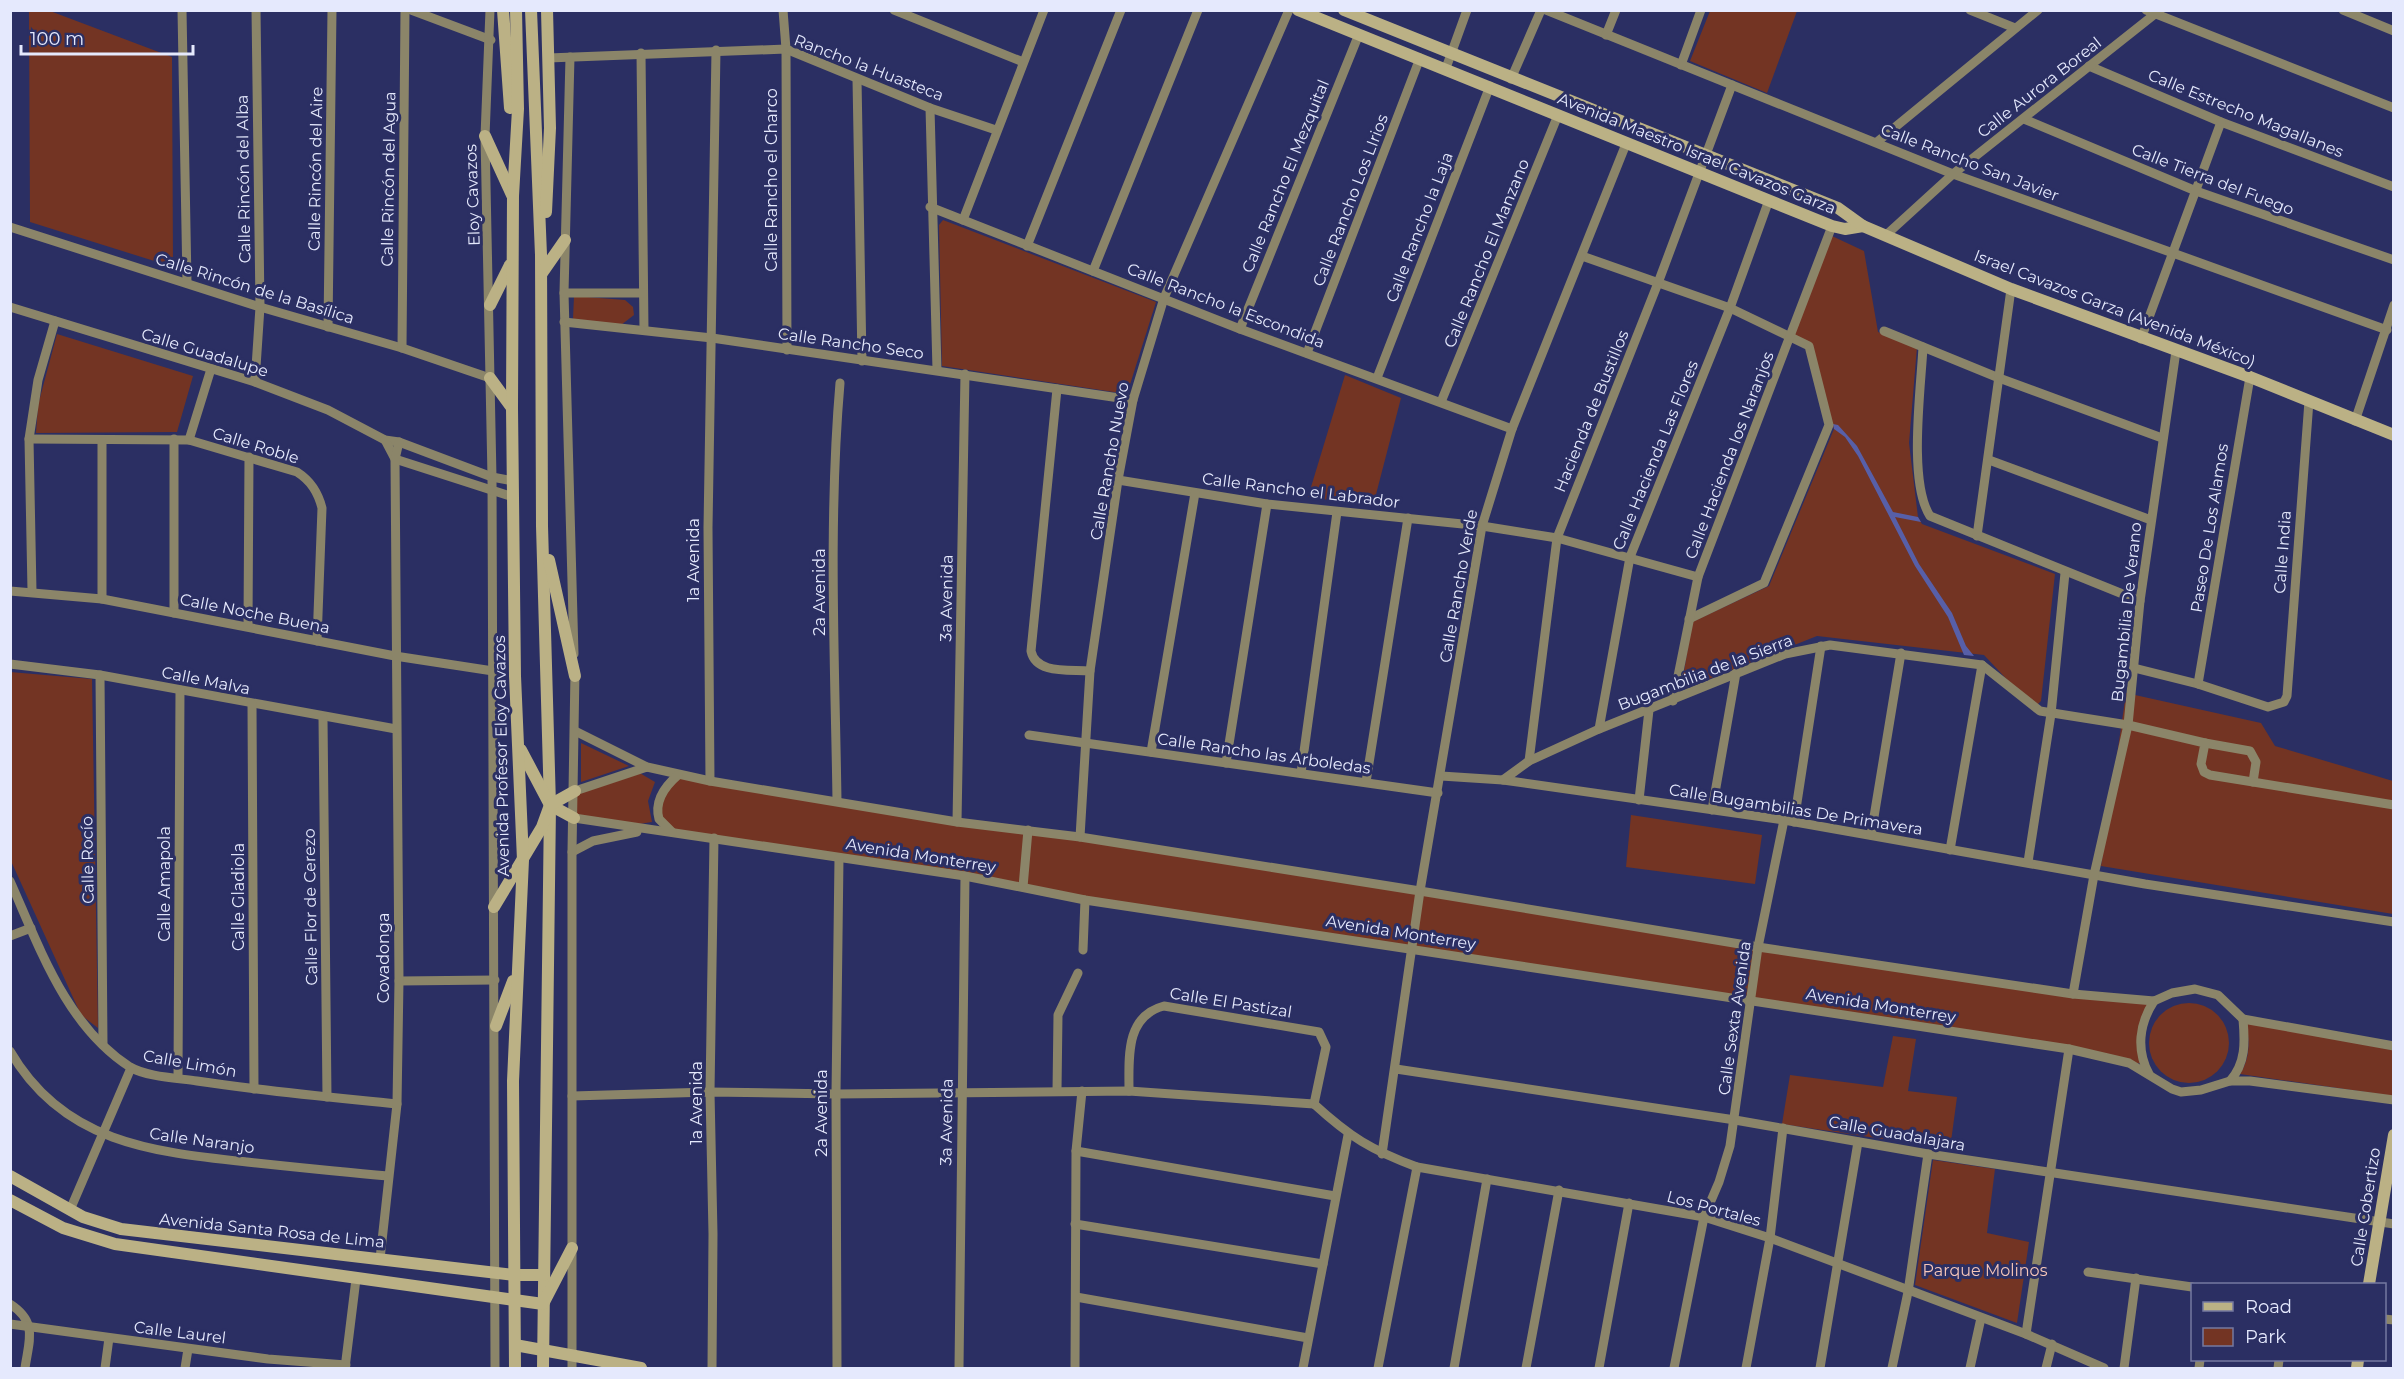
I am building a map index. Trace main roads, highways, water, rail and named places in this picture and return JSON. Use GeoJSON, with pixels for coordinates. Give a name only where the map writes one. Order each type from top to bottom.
{"type":"FeatureCollection","features":[{"type":"Feature","properties":{"kind":"main road","name":"Avenida Profesor Eloy Cavazos"},"geometry":{"type":"LineString","coordinates":[[503,10],[511,120],[516,142]]}},
{"type":"Feature","properties":{"kind":"main road","name":"Avenida Profesor Eloy Cavazos"},"geometry":{"type":"LineString","coordinates":[[515,1368],[513,1082],[522,860],[512,408],[513,196],[518,109],[516,10]]}},
{"type":"Feature","properties":{"kind":"main road"},"geometry":{"type":"LineString","coordinates":[[531,10],[542,255],[542,526],[550,805],[543,1368]]}},
{"type":"Feature","properties":{"kind":"main road"},"geometry":{"type":"LineString","coordinates":[[542,255],[548,196],[547,10]]}},
{"type":"Feature","properties":{"kind":"main road","name":"Avenida Maestro Israel Cavazos Garza"},"geometry":{"type":"LineString","coordinates":[[1298,10],[1832,226],[1845,229],[1863,226]]}},
{"type":"Feature","properties":{"kind":"main road","name":"Avenida Maestro Israel Cavazos Garza"},"geometry":{"type":"LineString","coordinates":[[1344,10],[1453,52],[1511,79],[1838,208],[1863,226]]}},
{"type":"Feature","properties":{"kind":"main road"},"geometry":{"type":"LineString","coordinates":[[485,136],[513,196]]}},
{"type":"Feature","properties":{"kind":"main road","name":"Israel Cavazos Garza (Avenida México)"},"geometry":{"type":"LineString","coordinates":[[1863,226],[2011,289],[2141,339],[2250,376],[2355,421],[2394,435]]}},
{"type":"Feature","properties":{"kind":"main road"},"geometry":{"type":"LineString","coordinates":[[542,273],[565,240]]}},
{"type":"Feature","properties":{"kind":"main road"},"geometry":{"type":"LineString","coordinates":[[490,305],[512,262]]}},
{"type":"Feature","properties":{"kind":"main road"},"geometry":{"type":"LineString","coordinates":[[490,378],[512,408]]}},
{"type":"Feature","properties":{"kind":"main road"},"geometry":{"type":"LineString","coordinates":[[542,526],[575,676]]}},
{"type":"Feature","properties":{"kind":"main road"},"geometry":{"type":"LineString","coordinates":[[518,737],[527,764],[550,805],[574,818]]}},
{"type":"Feature","properties":{"kind":"main road"},"geometry":{"type":"LineString","coordinates":[[494,907],[542,827],[550,805],[574,791]]}},
{"type":"Feature","properties":{"kind":"main road"},"geometry":{"type":"LineString","coordinates":[[496,1026],[517,971]]}},
{"type":"Feature","properties":{"kind":"main road","name":"Calle Cobertizo"},"geometry":{"type":"LineString","coordinates":[[2369,1283],[2394,1135]]}},
{"type":"Feature","properties":{"kind":"main road","name":"Avenida Santa Rosa de Lima"},"geometry":{"type":"LineString","coordinates":[[10,1176],[100,1224],[137,1232],[514,1275],[543,1275]]}},
{"type":"Feature","properties":{"kind":"main road","name":"Avenida Santa Rosa de Lima"},"geometry":{"type":"LineString","coordinates":[[10,1200],[63,1228],[115,1244],[543,1304]]}},
{"type":"Feature","properties":{"kind":"main road"},"geometry":{"type":"LineString","coordinates":[[543,1304],[572,1248]]}},
{"type":"Feature","properties":{"kind":"main road"},"geometry":{"type":"LineString","coordinates":[[515,1345],[543,1350],[573,1362],[641,1368]]}},
{"type":"Feature","properties":{"kind":"water"},"geometry":{"type":"Polygon","coordinates":[[[1833,424],[1838,425],[1857,446],[1893,512],[1918,517],[1921,522],[1895,517],[1919,564],[1952,613],[1966,646],[1974,656],[1964,655],[1948,617],[1915,566],[1858,456],[1845,437],[1834,429],[1833,424]]]}},
{"type":"Feature","properties":{"kind":"park label","name":"Parque Molinos"},"geometry":{"type":"Point","coordinates":[1985,1270]}}]}
